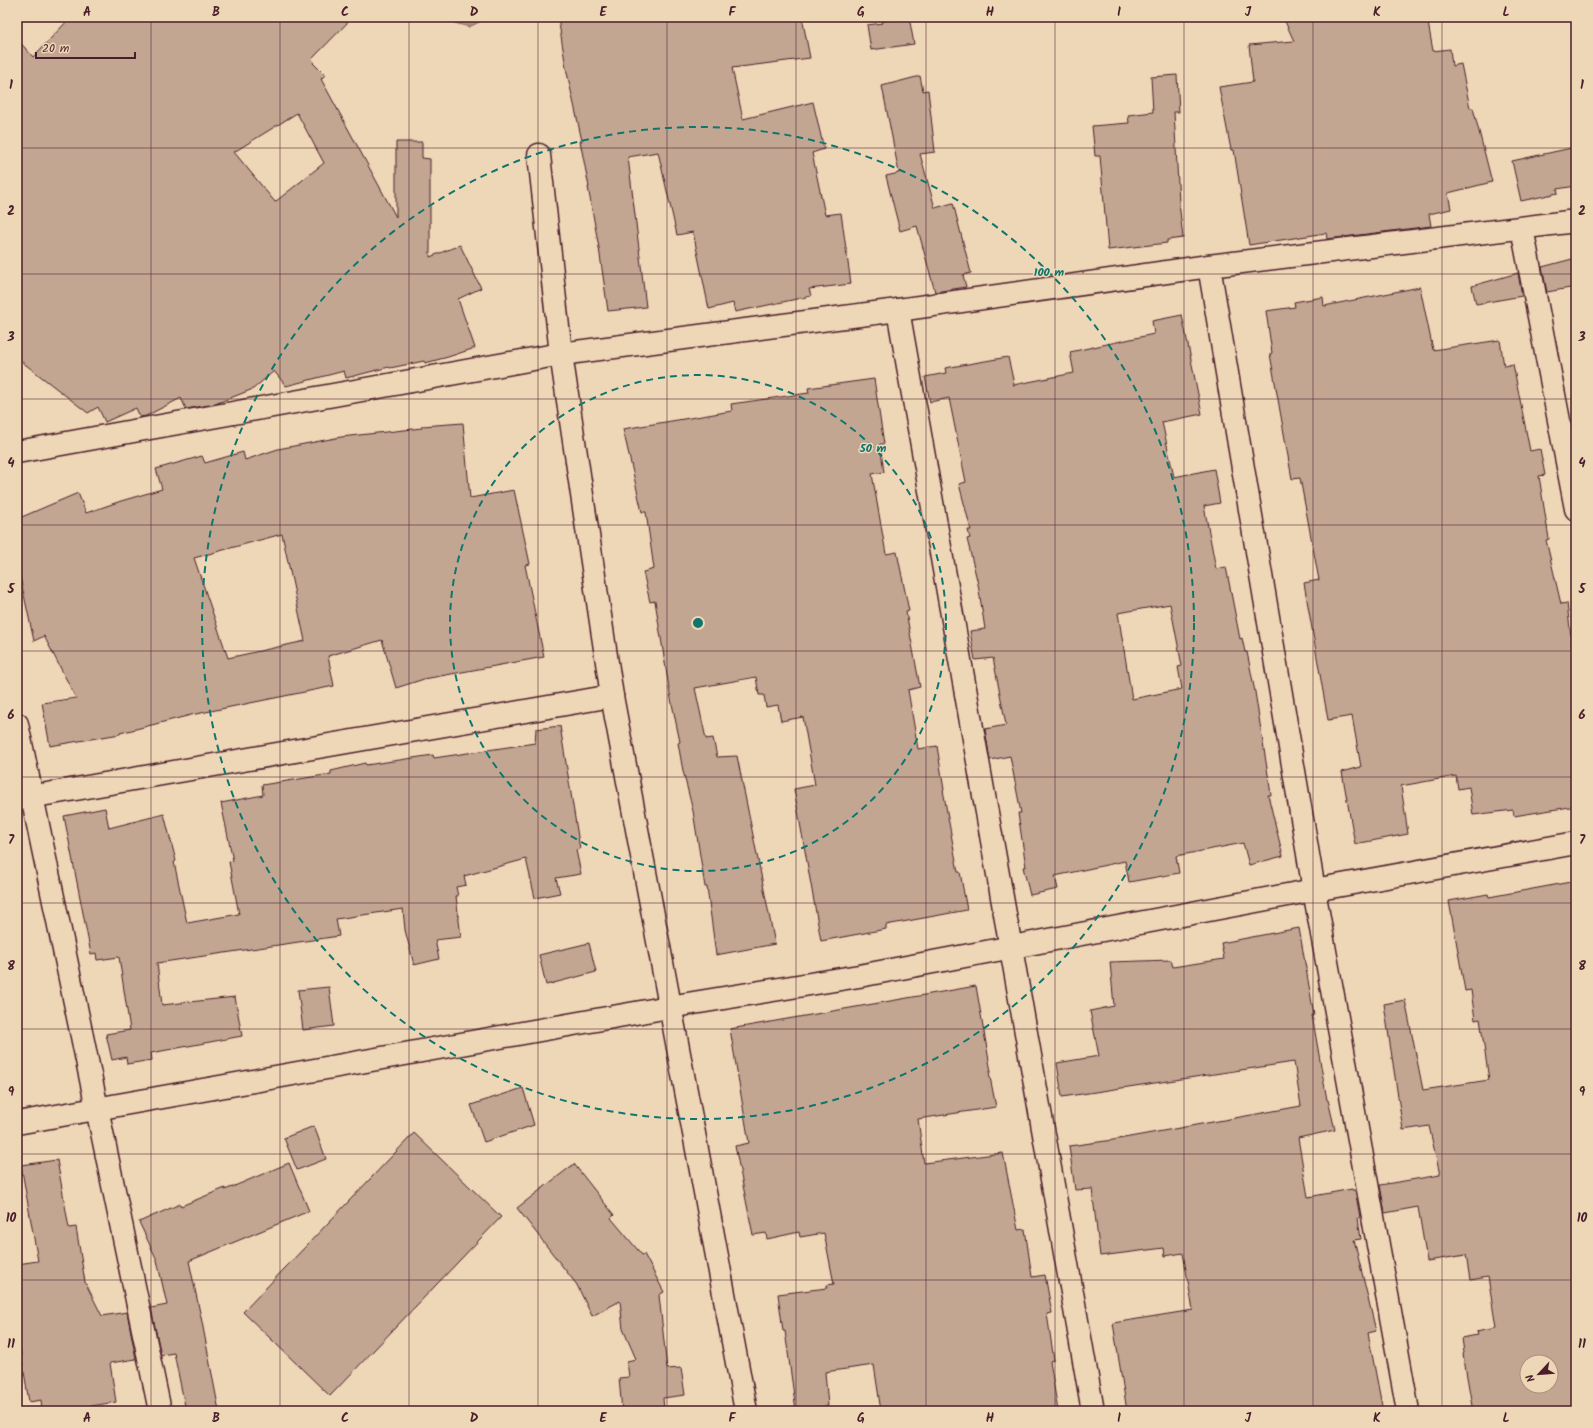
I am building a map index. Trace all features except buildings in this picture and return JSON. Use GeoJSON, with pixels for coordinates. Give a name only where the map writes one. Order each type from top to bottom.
{"type":"FeatureCollection","features":[{"type":"Feature","properties":{"kind":"street"},"geometry":{"type":"LineString","coordinates":[[539,155],[561,354],[612,696],[746,1411]]}},
{"type":"Feature","properties":{"kind":"street"},"geometry":{"type":"LineString","coordinates":[[17,452],[561,354],[898,310],[1209,266],[1576,221]]}},
{"type":"Feature","properties":{"kind":"street"},"geometry":{"type":"LineString","coordinates":[[1522,228],[1576,509]]}},
{"type":"Feature","properties":{"kind":"street"},"geometry":{"type":"LineString","coordinates":[[1209,266],[1314,890],[1408,1411]]}},
{"type":"Feature","properties":{"kind":"street"},"geometry":{"type":"LineString","coordinates":[[898,310],[1093,1411]]}},
{"type":"Feature","properties":{"kind":"street"},"geometry":{"type":"LineString","coordinates":[[24,798],[612,696]]}},
{"type":"Feature","properties":{"kind":"street"},"geometry":{"type":"LineString","coordinates":[[17,724],[24,798],[97,1109],[160,1411]]}},
{"type":"Feature","properties":{"kind":"street"},"geometry":{"type":"LineString","coordinates":[[17,1123],[670,1007],[859,976],[1314,890],[1576,843]]}},
{"type":"Feature","properties":{"kind":"shaded area"},"geometry":{"type":"Polygon","coordinates":[[[433,17],[490,17],[469,27],[433,17]]]}}]}
